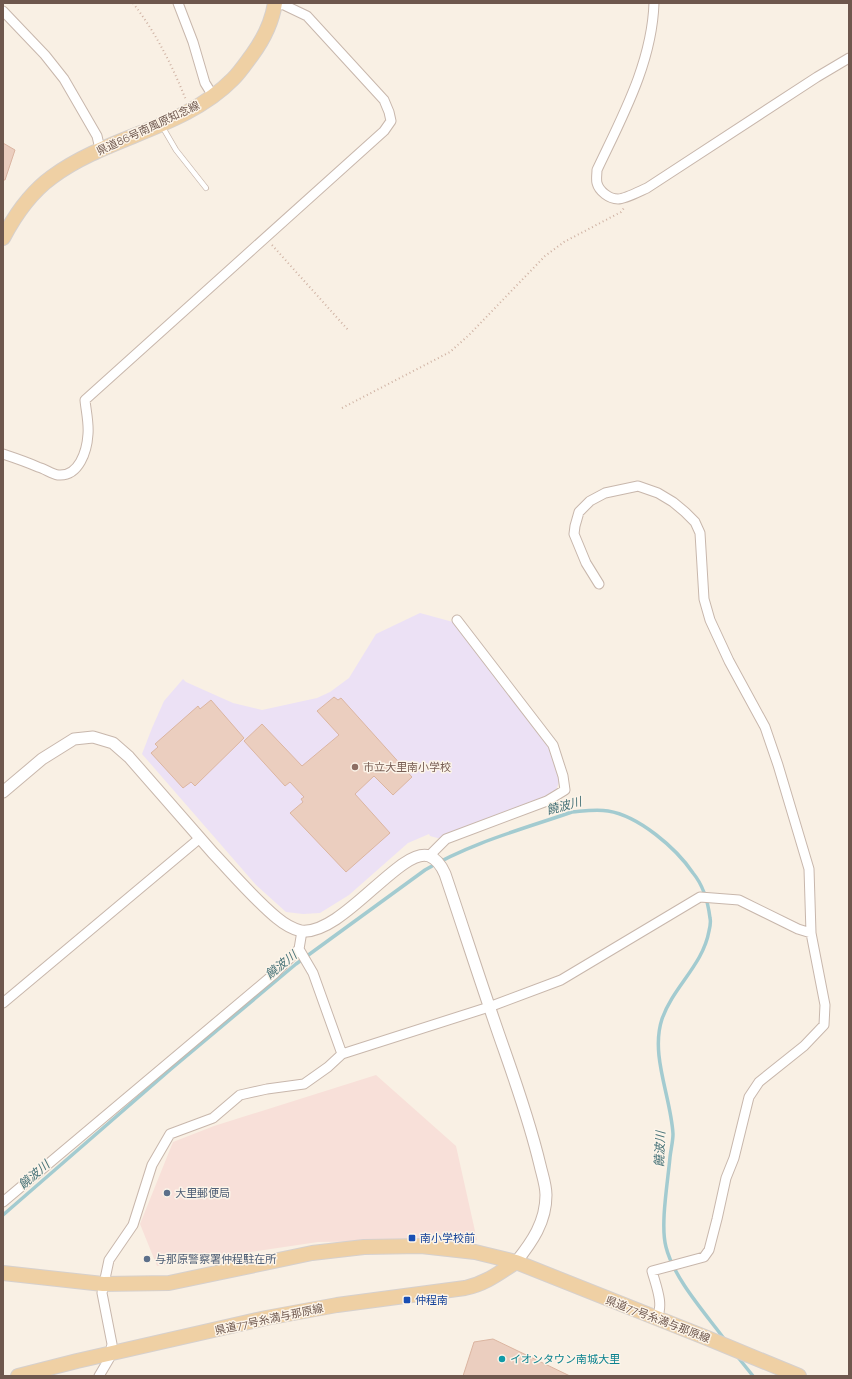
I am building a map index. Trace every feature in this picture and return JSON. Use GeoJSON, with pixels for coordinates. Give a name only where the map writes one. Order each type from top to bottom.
{"type":"FeatureCollection","features":[{"type":"Feature","properties":{"kind":"main road","name":"県道86号南風原知念線"},"geometry":{"type":"LineString","coordinates":[[3,238],[29,198],[52,177],[75,162],[100,149],[161,124],[190,110],[213,96],[234,78],[256,49],[269,23],[275,3]]}},
{"type":"Feature","properties":{"kind":"main road","name":"県道77号糸満与那原線"},"geometry":{"type":"LineString","coordinates":[[3,1273],[103,1284],[169,1283],[312,1253],[364,1247],[421,1246],[475,1252],[516,1262],[799,1376]]}},
{"type":"Feature","properties":{"kind":"main road","name":"県道77号糸満与那原線"},"geometry":{"type":"LineString","coordinates":[[18,1376],[48,1373],[111,1354],[266,1318],[336,1305],[477,1286],[516,1262]]}},
{"type":"Feature","properties":{"kind":"street"},"geometry":{"type":"LineString","coordinates":[[178,3],[193,42],[205,83],[213,96]]}},
{"type":"Feature","properties":{"kind":"street"},"geometry":{"type":"LineString","coordinates":[[3,454],[57,475],[66,475],[75,470],[86,449],[88,433],[85,400],[384,131],[391,121],[384,100],[307,16],[275,3]]}},
{"type":"Feature","properties":{"kind":"street"},"geometry":{"type":"LineString","coordinates":[[654,3],[650,42],[634,90],[597,170],[597,182],[599,188],[612,198],[619,199],[647,188],[816,77],[849,58]]}},
{"type":"Feature","properties":{"kind":"street"},"geometry":{"type":"LineString","coordinates":[[3,11],[45,55],[64,79],[97,136],[100,149]]}},
{"type":"Feature","properties":{"kind":"street"},"geometry":{"type":"LineString","coordinates":[[599,584],[586,563],[574,534],[578,512],[590,501],[604,493],[638,486],[658,493],[673,502],[695,522],[700,533],[704,599],[710,620],[729,661],[765,727],[809,869],[811,933],[825,1005],[824,1025],[804,1046],[759,1082],[749,1097],[734,1158],[726,1178],[709,1250],[704,1257],[652,1271],[660,1302],[660,1311],[657,1318]]}},
{"type":"Feature","properties":{"kind":"street"},"geometry":{"type":"LineString","coordinates":[[429,856],[446,839],[547,801],[565,790],[564,776],[552,745],[457,620]]}},
{"type":"Feature","properties":{"kind":"street"},"geometry":{"type":"LineString","coordinates":[[3,792],[42,759],[74,739],[93,737],[113,743],[129,757],[236,878],[278,918],[292,927],[302,931],[317,929],[334,920],[412,859],[422,856],[429,856],[440,864],[445,874],[489,1007],[522,1099],[536,1147],[546,1193],[545,1213],[539,1229],[529,1247],[516,1262]]}},
{"type":"Feature","properties":{"kind":"street"},"geometry":{"type":"LineString","coordinates":[[3,1003],[200,838]]}},
{"type":"Feature","properties":{"kind":"street"},"geometry":{"type":"LineString","coordinates":[[99,1376],[107,1364],[111,1354],[112,1344],[102,1293],[109,1260],[133,1226],[152,1165],[170,1134],[212,1118],[240,1095],[267,1089],[304,1084],[328,1067],[342,1054],[489,1007],[560,980],[700,896],[739,900],[798,929],[811,933]]}},
{"type":"Feature","properties":{"kind":"street"},"geometry":{"type":"LineString","coordinates":[[302,931],[301,953],[313,973],[342,1054]]}},
{"type":"Feature","properties":{"kind":"street"},"geometry":{"type":"LineString","coordinates":[[3,1202],[301,953]]}},
{"type":"Feature","properties":{"kind":"lane"},"geometry":{"type":"LineString","coordinates":[[161,124],[176,150],[206,188]]}},
{"type":"Feature","properties":{"kind":"path"},"geometry":{"type":"LineString","coordinates":[[133,3],[156,37],[170,63],[190,110]]}},
{"type":"Feature","properties":{"kind":"path"},"geometry":{"type":"LineString","coordinates":[[342,408],[450,352],[469,335],[545,256],[564,242],[621,212],[634,194]]}},
{"type":"Feature","properties":{"kind":"path"},"geometry":{"type":"LineString","coordinates":[[266,238],[349,331]]}},
{"type":"Feature","properties":{"kind":"shaded area","name":"市立大里南小学校"},"geometry":{"type":"Polygon","coordinates":[[[420,613],[453,622],[549,748],[560,780],[556,790],[547,797],[441,839],[430,836],[429,834],[408,843],[349,895],[320,913],[303,914],[286,912],[256,885],[142,754],[164,701],[183,679],[186,682],[233,703],[262,710],[317,698],[330,692],[349,678],[376,634],[420,613]]]}},
{"type":"Feature","properties":{"kind":"shaded area"},"geometry":{"type":"Polygon","coordinates":[[[376,1075],[456,1146],[477,1240],[318,1242],[157,1266],[140,1224],[173,1142],[214,1126],[376,1075]]]}},
{"type":"Feature","properties":{"kind":"building"},"geometry":{"type":"Polygon","coordinates":[[[3,143],[15,150],[5,180],[3,180],[3,143]]]}},
{"type":"Feature","properties":{"kind":"building"},"geometry":{"type":"Polygon","coordinates":[[[334,697],[338,700],[341,698],[412,777],[393,795],[374,776],[355,794],[390,833],[346,872],[290,813],[303,802],[301,799],[304,797],[290,782],[285,786],[244,741],[262,724],[302,766],[339,735],[317,711],[334,697]]]}},
{"type":"Feature","properties":{"kind":"building"},"geometry":{"type":"Polygon","coordinates":[[[211,700],[244,738],[195,786],[191,782],[183,788],[151,753],[158,747],[155,744],[198,706],[200,709],[211,700]]]}},
{"type":"Feature","properties":{"kind":"building","name":"イオンタウン南城大里"},"geometry":{"type":"Polygon","coordinates":[[[493,1339],[570,1376],[463,1376],[474,1342],[493,1339]]]}},
{"type":"Feature","properties":{"kind":"waterway","name":"饒波川"},"geometry":{"type":"LineString","coordinates":[[3,1215],[171,1069],[296,964],[425,870],[442,860],[478,844],[572,812],[594,810],[608,811],[620,814],[644,826],[656,834],[677,853],[697,878],[708,906],[710,923],[706,943],[701,955],[667,1007],[662,1019],[659,1033],[658,1047],[662,1076],[669,1105],[673,1134],[665,1203],[664,1238],[670,1259],[683,1284],[725,1340]]}},
{"type":"Feature","properties":{"kind":"waterway","name":"饒波川"},"geometry":{"type":"LineString","coordinates":[[737,1356],[753,1376]]}},
{"type":"Feature","properties":{"kind":"place","name":"市立大里南小学校"},"geometry":{"type":"Point","coordinates":[355,767]}},
{"type":"Feature","properties":{"kind":"place","name":"大里郵便局"},"geometry":{"type":"Point","coordinates":[167,1193]}},
{"type":"Feature","properties":{"kind":"place","name":"南小学校前"},"geometry":{"type":"Point","coordinates":[412,1238]}},
{"type":"Feature","properties":{"kind":"place","name":"与那原警察署仲程駐在所"},"geometry":{"type":"Point","coordinates":[147,1259]}},
{"type":"Feature","properties":{"kind":"place","name":"仲程南"},"geometry":{"type":"Point","coordinates":[407,1300]}},
{"type":"Feature","properties":{"kind":"place","name":"イオンタウン南城大里"},"geometry":{"type":"Point","coordinates":[502,1359]}}]}
